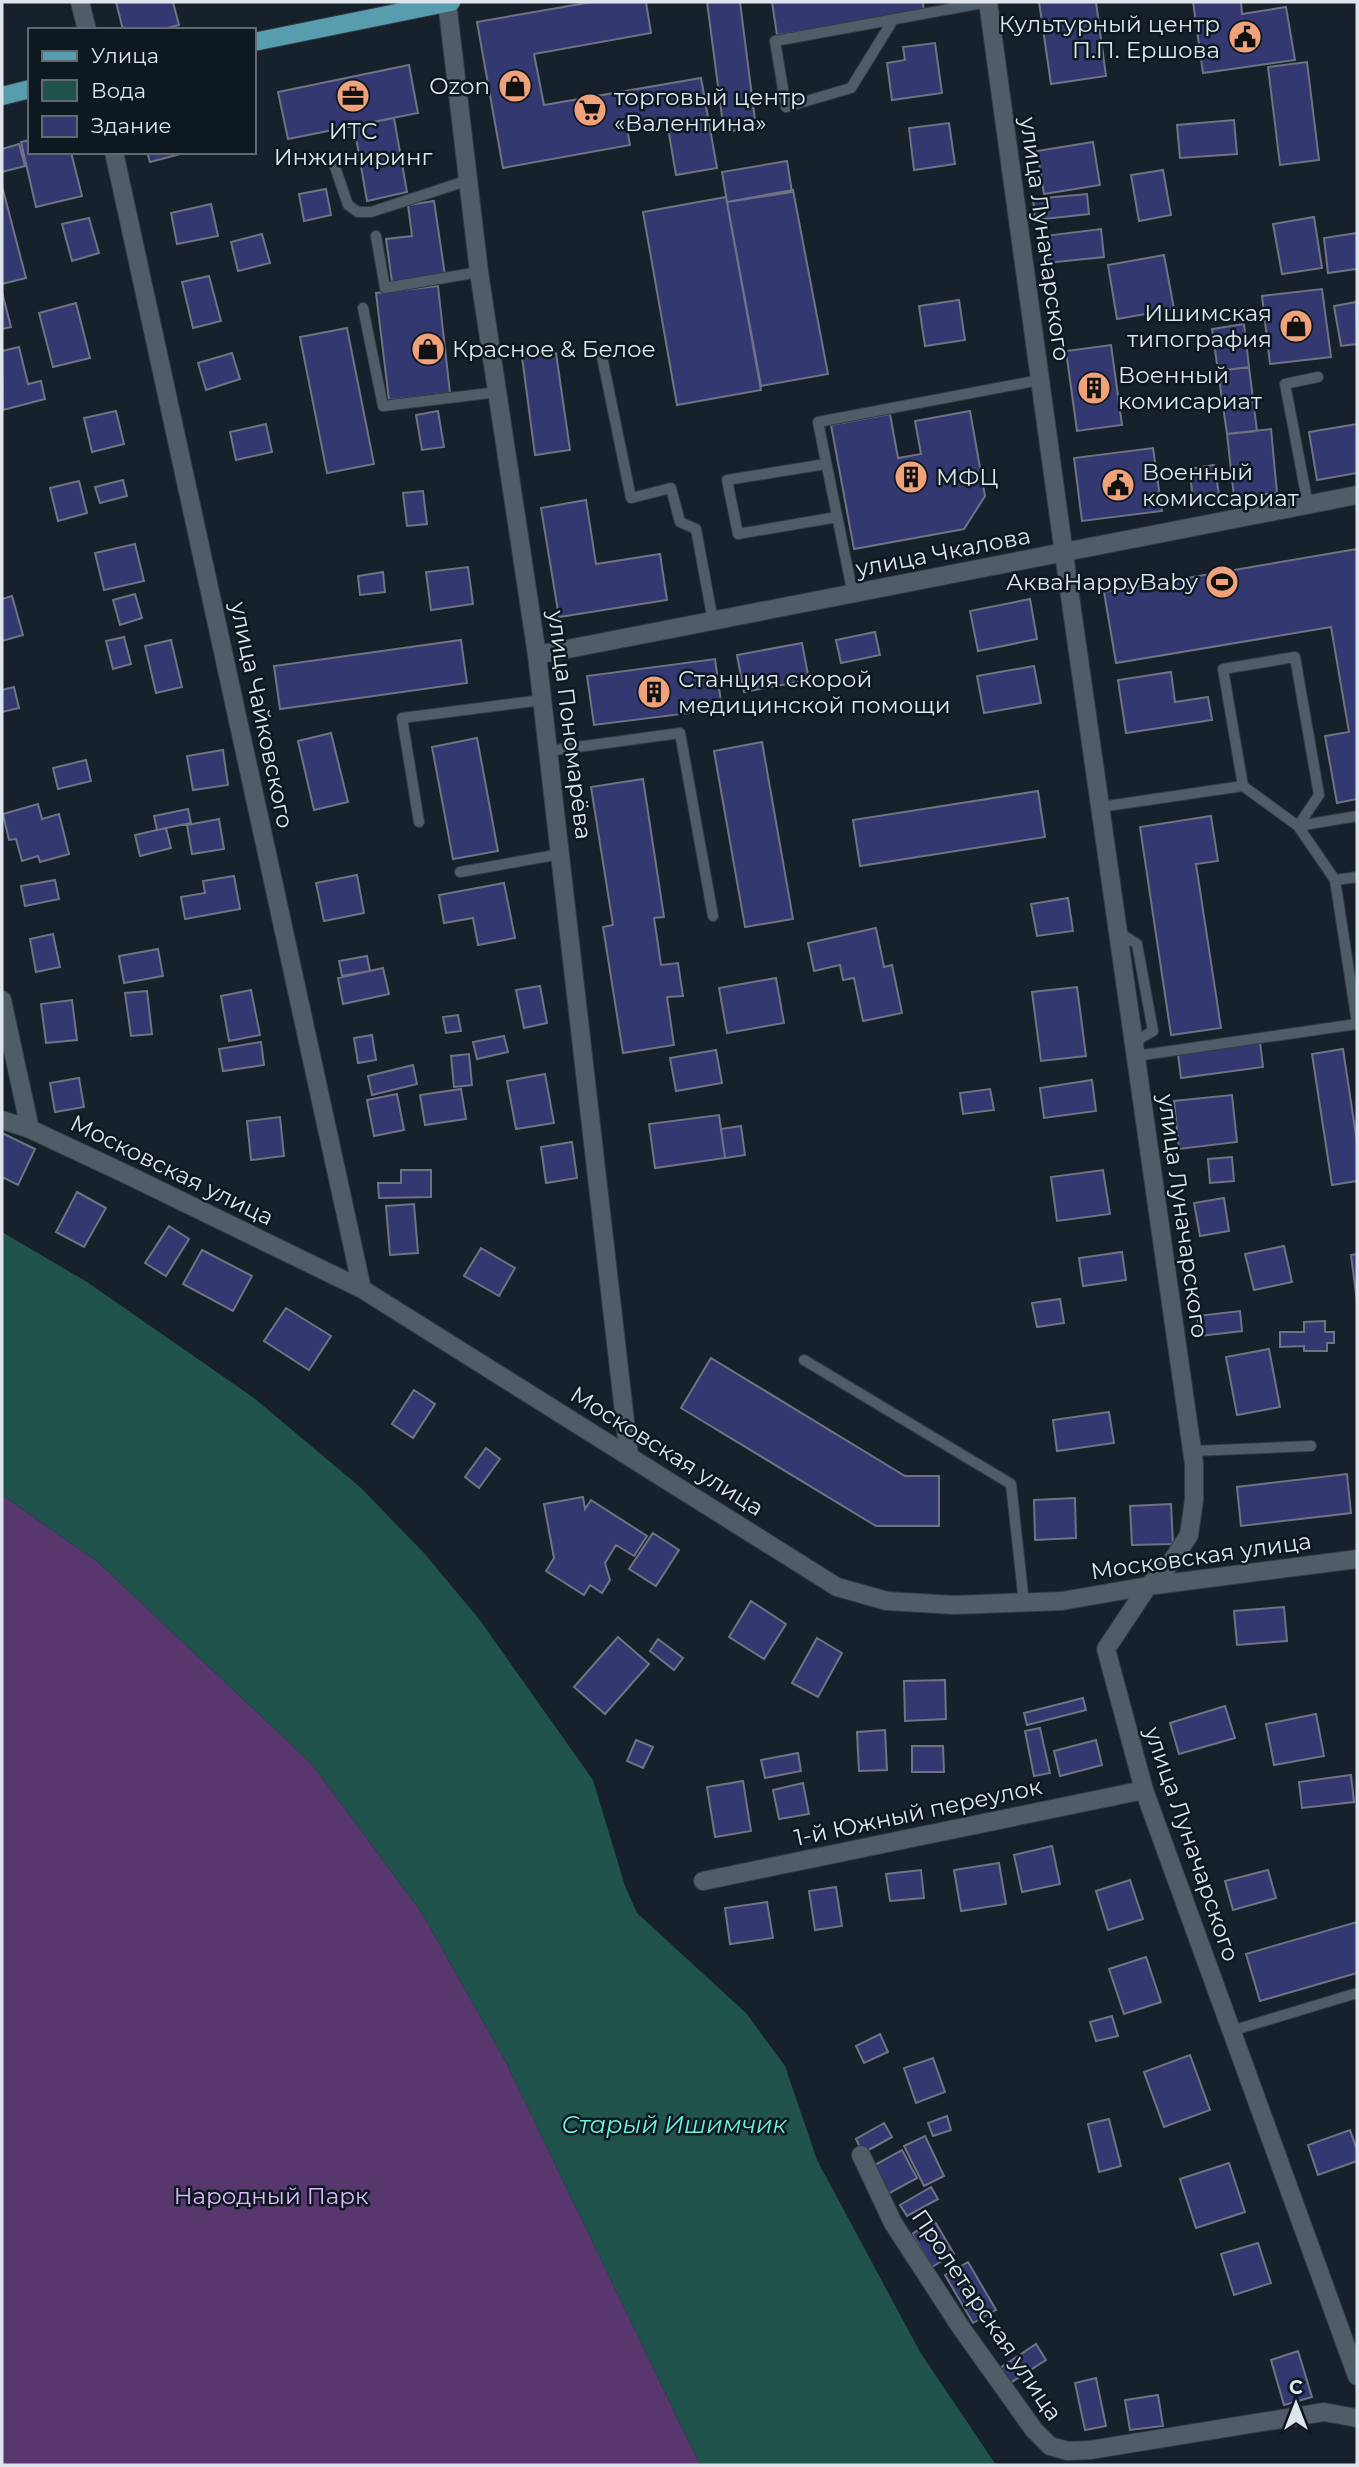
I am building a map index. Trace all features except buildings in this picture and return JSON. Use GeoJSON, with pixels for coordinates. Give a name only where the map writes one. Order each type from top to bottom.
{"type":"FeatureCollection","features":[{"type":"Feature","properties":{"kind":"main road"},"geometry":{"type":"LineString","coordinates":[[256,42],[448,2]]}},
{"type":"Feature","properties":{"kind":"main road"},"geometry":{"type":"LineString","coordinates":[[2,96],[28,90]]}},
{"type":"Feature","properties":{"kind":"street"},"geometry":{"type":"LineString","coordinates":[[80,2],[86,28]]}},
{"type":"Feature","properties":{"kind":"street","name":"улица Пономарёва"},"geometry":{"type":"LineString","coordinates":[[448,2],[479,272],[537,655],[629,1456]]}},
{"type":"Feature","properties":{"kind":"street","name":"улица Луначарского"},"geometry":{"type":"LineString","coordinates":[[988,2],[1192,1451],[1194,1500],[1189,1535],[1170,1564],[1148,1586],[1106,1649],[1144,1790],[1357,2376]]}},
{"type":"Feature","properties":{"kind":"street","name":"улица Чайковского"},"geometry":{"type":"LineString","coordinates":[[114,154],[362,1289]]}},
{"type":"Feature","properties":{"kind":"street","name":"улица Чкалова"},"geometry":{"type":"LineString","coordinates":[[537,655],[1357,495]]}},
{"type":"Feature","properties":{"kind":"street"},"geometry":{"type":"LineString","coordinates":[[2,1000],[30,1129]]}},
{"type":"Feature","properties":{"kind":"street","name":"Московская улица"},"geometry":{"type":"LineString","coordinates":[[2,1120],[30,1129],[362,1289],[837,1587],[887,1601],[954,1605],[1062,1601],[1148,1586],[1357,1559]]}},
{"type":"Feature","properties":{"kind":"street","name":"1-й Южный переулок"},"geometry":{"type":"LineString","coordinates":[[703,1881],[1144,1790]]}},
{"type":"Feature","properties":{"kind":"street","name":"Пролетарская улица"},"geometry":{"type":"LineString","coordinates":[[861,2155],[893,2223],[962,2329],[1034,2430],[1050,2446],[1068,2451],[1090,2450],[1324,2412],[1357,2418]]}},
{"type":"Feature","properties":{"kind":"lane"},"geometry":{"type":"LineString","coordinates":[[893,20],[851,88],[786,107],[775,41],[988,2]]}},
{"type":"Feature","properties":{"kind":"lane"},"geometry":{"type":"LineString","coordinates":[[334,164],[348,205],[358,212],[371,212],[470,180]]}},
{"type":"Feature","properties":{"kind":"lane"},"geometry":{"type":"LineString","coordinates":[[376,236],[385,288],[479,272]]}},
{"type":"Feature","properties":{"kind":"lane"},"geometry":{"type":"LineString","coordinates":[[363,308],[383,406],[498,392]]}},
{"type":"Feature","properties":{"kind":"lane"},"geometry":{"type":"LineString","coordinates":[[602,357],[631,498],[671,488],[680,522],[696,528],[713,621]]}},
{"type":"Feature","properties":{"kind":"lane"},"geometry":{"type":"LineString","coordinates":[[1308,505],[1285,384],[1318,377]]}},
{"type":"Feature","properties":{"kind":"lane"},"geometry":{"type":"LineString","coordinates":[[853,595],[818,422],[1040,380]]}},
{"type":"Feature","properties":{"kind":"lane"},"geometry":{"type":"LineString","coordinates":[[826,464],[727,480],[738,534],[837,517]]}},
{"type":"Feature","properties":{"kind":"lane"},"geometry":{"type":"LineString","coordinates":[[1135,1049],[1357,1023],[1335,880],[1298,826],[1243,786],[1223,669],[1295,657],[1319,795],[1298,826]]}},
{"type":"Feature","properties":{"kind":"lane"},"geometry":{"type":"LineString","coordinates":[[419,822],[402,718],[542,700]]}},
{"type":"Feature","properties":{"kind":"lane"},"geometry":{"type":"LineString","coordinates":[[548,751],[680,733],[713,916]]}},
{"type":"Feature","properties":{"kind":"lane"},"geometry":{"type":"LineString","coordinates":[[1100,807],[1243,786]]}},
{"type":"Feature","properties":{"kind":"lane"},"geometry":{"type":"LineString","coordinates":[[1298,826],[1357,816]]}},
{"type":"Feature","properties":{"kind":"lane"},"geometry":{"type":"LineString","coordinates":[[460,872],[561,854]]}},
{"type":"Feature","properties":{"kind":"lane"},"geometry":{"type":"LineString","coordinates":[[1335,880],[1357,877]]}},
{"type":"Feature","properties":{"kind":"lane"},"geometry":{"type":"LineString","coordinates":[[804,1360],[1011,1483],[1024,1603]]}},
{"type":"Feature","properties":{"kind":"lane"},"geometry":{"type":"LineString","coordinates":[[1192,1451],[1311,1446]]}},
{"type":"Feature","properties":{"kind":"lane"},"geometry":{"type":"LineString","coordinates":[[1231,2031],[1357,1993]]}},
{"type":"Feature","properties":{"kind":"green space","name":"Народный Парк"},"geometry":{"type":"Polygon","coordinates":[[[2,1495],[98,1562],[312,1764],[422,1913],[506,2062],[700,2465],[2,2465],[2,1495]]]}},
{"type":"Feature","properties":{"kind":"water","name":"Старый Ишимчик"},"geometry":{"type":"Polygon","coordinates":[[[2,1232],[87,1282],[254,1398],[360,1487],[424,1553],[479,1619],[593,1780],[625,1886],[637,1913],[746,2013],[785,2066],[817,2160],[920,2352],[996,2465],[700,2465],[506,2062],[422,1913],[312,1764],[98,1562],[2,1495],[2,1232]]]}},
{"type":"Feature","properties":{"kind":"place","name":"Культурный центр П.П. Ершова"},"geometry":{"type":"Point","coordinates":[1245,37]}},
{"type":"Feature","properties":{"kind":"place","name":"Ozon"},"geometry":{"type":"Point","coordinates":[515,86]}},
{"type":"Feature","properties":{"kind":"place","name":"ИТС Инжиниринг"},"geometry":{"type":"Point","coordinates":[353,96]}},
{"type":"Feature","properties":{"kind":"place","name":"торговый центр «Валентина»"},"geometry":{"type":"Point","coordinates":[590,110]}},
{"type":"Feature","properties":{"kind":"place","name":"Ишимская типография"},"geometry":{"type":"Point","coordinates":[1296,326]}},
{"type":"Feature","properties":{"kind":"place","name":"Красное & Белое"},"geometry":{"type":"Point","coordinates":[428,349]}},
{"type":"Feature","properties":{"kind":"place","name":"Военный комисариат"},"geometry":{"type":"Point","coordinates":[1094,388]}},
{"type":"Feature","properties":{"kind":"place","name":"МФЦ"},"geometry":{"type":"Point","coordinates":[911,477]}},
{"type":"Feature","properties":{"kind":"place","name":"Военный комиссариат"},"geometry":{"type":"Point","coordinates":[1118,485]}},
{"type":"Feature","properties":{"kind":"place","name":"АкваHappyBaby"},"geometry":{"type":"Point","coordinates":[1222,582]}},
{"type":"Feature","properties":{"kind":"place","name":"Станция скорой медицинской помощи"},"geometry":{"type":"Point","coordinates":[654,692]}}]}
